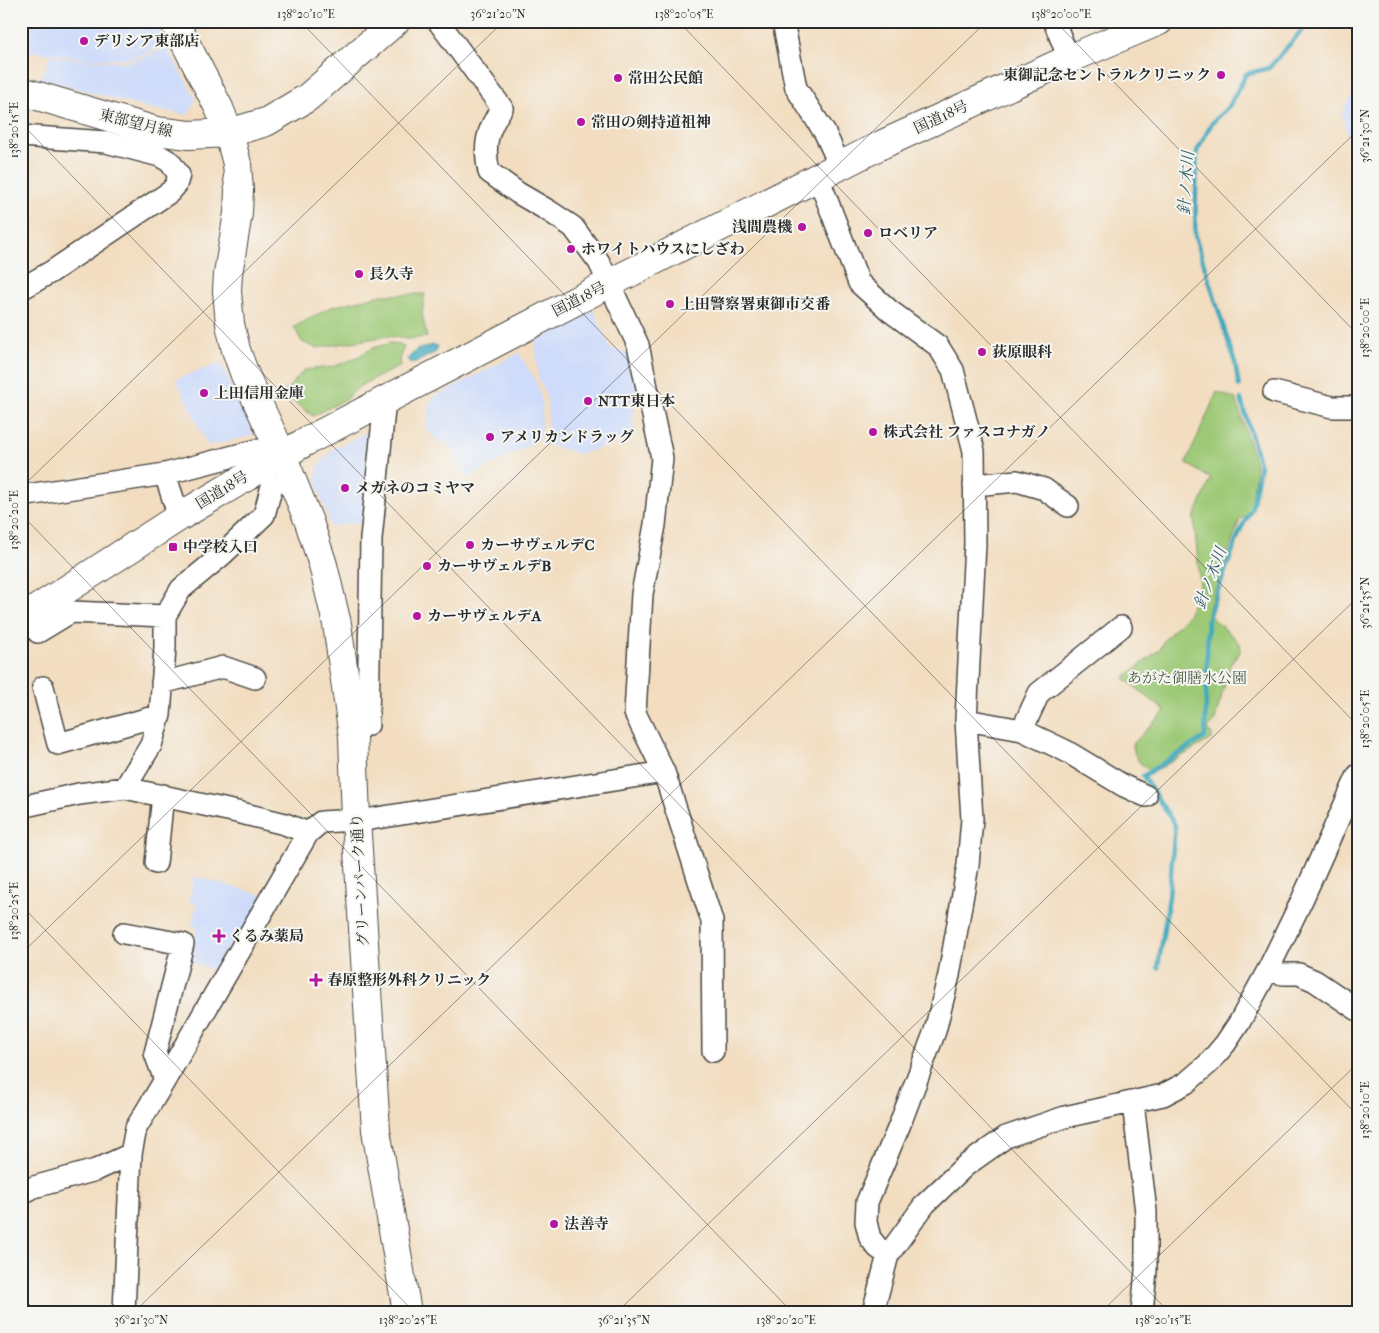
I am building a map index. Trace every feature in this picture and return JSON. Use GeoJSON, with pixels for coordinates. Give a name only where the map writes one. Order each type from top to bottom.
{"type":"FeatureCollection","features":[{"type":"Feature","properties":{"kind":"main road","name":"グリーンパーク通り"},"geometry":{"type":"LineString","coordinates":[[174,21],[207,84],[229,133],[238,164],[239,190],[236,230],[227,291],[230,324],[239,361],[269,453],[309,522],[356,657],[351,725],[354,737],[356,818],[376,1130],[407,1312]]}},
{"type":"Feature","properties":{"kind":"main road","name":"東部望月線"},"geometry":{"type":"LineString","coordinates":[[21,91],[156,131],[189,134],[229,133],[266,122],[307,98],[396,21]]}},
{"type":"Feature","properties":{"kind":"main road","name":"国道18号"},"geometry":{"type":"LineString","coordinates":[[30,625],[269,453],[385,400],[883,144],[1069,59],[1159,21]]}},
{"type":"Feature","properties":{"kind":"street"},"geometry":{"type":"LineString","coordinates":[[438,21],[502,108],[488,133],[485,157],[489,172],[518,193],[573,227],[599,262],[638,345],[662,458],[655,525],[642,594],[635,713],[664,772],[712,921],[713,1051]]}},
{"type":"Feature","properties":{"kind":"street"},"geometry":{"type":"LineString","coordinates":[[782,21],[796,88],[825,134],[829,171],[859,283],[890,312],[938,346],[953,370],[974,452],[975,544],[966,720],[972,819],[968,865],[948,975],[935,1032],[900,1124],[867,1202],[866,1222],[870,1238],[878,1248],[888,1255]]}},
{"type":"Feature","properties":{"kind":"street"},"geometry":{"type":"LineString","coordinates":[[1054,21],[1069,59]]}},
{"type":"Feature","properties":{"kind":"street"},"geometry":{"type":"LineString","coordinates":[[21,136],[106,142],[160,156],[170,162],[179,175],[176,185],[170,192],[52,272],[21,289]]}},
{"type":"Feature","properties":{"kind":"street"},"geometry":{"type":"LineString","coordinates":[[1274,392],[1332,407],[1358,407]]}},
{"type":"Feature","properties":{"kind":"street"},"geometry":{"type":"LineString","coordinates":[[356,657],[371,539],[385,400]]}},
{"type":"Feature","properties":{"kind":"street"},"geometry":{"type":"LineString","coordinates":[[21,496],[165,474],[269,453]]}},
{"type":"Feature","properties":{"kind":"street"},"geometry":{"type":"LineString","coordinates":[[165,474],[179,516]]}},
{"type":"Feature","properties":{"kind":"street"},"geometry":{"type":"LineString","coordinates":[[974,485],[1017,481],[1044,489],[1068,506]]}},
{"type":"Feature","properties":{"kind":"street"},"geometry":{"type":"LineString","coordinates":[[125,788],[152,745],[160,715],[165,648],[165,616],[181,589],[222,555],[264,515],[272,486]]}},
{"type":"Feature","properties":{"kind":"street"},"geometry":{"type":"LineString","coordinates":[[30,625],[71,612],[165,616]]}},
{"type":"Feature","properties":{"kind":"street"},"geometry":{"type":"LineString","coordinates":[[1022,730],[1039,694],[1121,627]]}},
{"type":"Feature","properties":{"kind":"street"},"geometry":{"type":"LineString","coordinates":[[162,684],[223,667],[255,678]]}},
{"type":"Feature","properties":{"kind":"street"},"geometry":{"type":"LineString","coordinates":[[43,687],[58,744],[160,715]]}},
{"type":"Feature","properties":{"kind":"street"},"geometry":{"type":"LineString","coordinates":[[966,720],[1022,730],[1066,751],[1124,786],[1146,796]]}},
{"type":"Feature","properties":{"kind":"street"},"geometry":{"type":"LineString","coordinates":[[124,1312],[131,1154],[136,1128],[308,833],[321,822],[356,818],[371,819],[664,772]]}},
{"type":"Feature","properties":{"kind":"street"},"geometry":{"type":"LineString","coordinates":[[873,1312],[888,1255],[925,1204],[965,1166],[1006,1137],[1065,1117],[1163,1095],[1186,1083],[1208,1064],[1239,1023],[1268,970],[1358,776]]}},
{"type":"Feature","properties":{"kind":"street"},"geometry":{"type":"LineString","coordinates":[[21,807],[80,794],[125,788],[266,820],[308,833]]}},
{"type":"Feature","properties":{"kind":"street"},"geometry":{"type":"LineString","coordinates":[[156,863],[163,796]]}},
{"type":"Feature","properties":{"kind":"street"},"geometry":{"type":"LineString","coordinates":[[124,933],[182,944],[155,1053],[165,1080]]}},
{"type":"Feature","properties":{"kind":"street"},"geometry":{"type":"LineString","coordinates":[[1268,970],[1282,974],[1299,974],[1315,981],[1358,1010]]}},
{"type":"Feature","properties":{"kind":"street"},"geometry":{"type":"LineString","coordinates":[[1133,1103],[1146,1212],[1146,1271],[1142,1312]]}},
{"type":"Feature","properties":{"kind":"street"},"geometry":{"type":"LineString","coordinates":[[21,1194],[34,1187],[96,1170],[131,1154]]}},
{"type":"Feature","properties":{"kind":"shaded area"},"geometry":{"type":"Polygon","coordinates":[[[21,21],[155,21],[166,45],[132,59],[87,59],[21,50],[21,21]]]}},
{"type":"Feature","properties":{"kind":"shaded area"},"geometry":{"type":"Polygon","coordinates":[[[167,48],[196,99],[188,115],[143,107],[41,79],[50,56],[130,62],[167,48]]]}},
{"type":"Feature","properties":{"kind":"shaded area"},"geometry":{"type":"Polygon","coordinates":[[[1358,84],[1358,175],[1342,113],[1358,84]]]}},
{"type":"Feature","properties":{"kind":"shaded area"},"geometry":{"type":"Polygon","coordinates":[[[593,309],[610,348],[630,353],[644,393],[635,404],[632,421],[636,436],[581,454],[545,444],[548,421],[547,399],[538,377],[536,340],[593,309]]]}},
{"type":"Feature","properties":{"kind":"shaded area"},"geometry":{"type":"Polygon","coordinates":[[[519,353],[537,383],[543,406],[540,438],[468,478],[447,441],[440,444],[426,428],[432,398],[519,353]]]}},
{"type":"Feature","properties":{"kind":"shaded area"},"geometry":{"type":"Polygon","coordinates":[[[221,363],[254,435],[208,446],[176,379],[221,363]]]}},
{"type":"Feature","properties":{"kind":"shaded area"},"geometry":{"type":"Polygon","coordinates":[[[373,429],[363,521],[331,527],[316,481],[317,471],[321,462],[333,449],[373,429]]]}},
{"type":"Feature","properties":{"kind":"shaded area"},"geometry":{"type":"Polygon","coordinates":[[[194,876],[266,896],[220,972],[187,961],[197,927],[191,924],[197,904],[189,902],[194,876]]]}},
{"type":"Feature","properties":{"kind":"green space"},"geometry":{"type":"Polygon","coordinates":[[[425,294],[422,314],[427,337],[406,339],[388,336],[316,348],[302,342],[294,327],[331,307],[382,295],[425,294]]]}},
{"type":"Feature","properties":{"kind":"green space"},"geometry":{"type":"Polygon","coordinates":[[[391,343],[400,344],[404,347],[399,359],[400,366],[361,385],[346,399],[313,416],[283,394],[304,370],[332,367],[354,359],[373,348],[391,343]]]}},
{"type":"Feature","properties":{"kind":"green space","name":"あがた御膳水公園"},"geometry":{"type":"Polygon","coordinates":[[[1217,392],[1236,399],[1256,466],[1251,514],[1240,519],[1207,613],[1240,643],[1241,650],[1230,665],[1214,723],[1208,728],[1213,738],[1152,773],[1138,761],[1133,744],[1165,711],[1124,678],[1160,649],[1164,640],[1188,615],[1200,585],[1194,518],[1211,479],[1186,463],[1217,392]]]}},
{"type":"Feature","properties":{"kind":"water"},"geometry":{"type":"Polygon","coordinates":[[[433,345],[438,346],[436,352],[417,362],[410,363],[407,359],[416,350],[433,345]]]}},
{"type":"Feature","properties":{"kind":"waterway","name":"針ノ木川"},"geometry":{"type":"LineString","coordinates":[[1239,386],[1235,363],[1195,236],[1197,151],[1212,123],[1230,105],[1246,74],[1269,68],[1310,21]]}},
{"type":"Feature","properties":{"kind":"waterway","name":"針ノ木川"},"geometry":{"type":"LineString","coordinates":[[1158,968],[1169,896],[1175,825],[1143,776],[1205,737],[1208,617],[1240,531],[1252,508],[1260,466],[1241,399]]}},
{"type":"Feature","properties":{"kind":"place","name":"デリシア東部店"},"geometry":{"type":"Point","coordinates":[84,41]}},
{"type":"Feature","properties":{"kind":"place","name":"東御記念セントラルクリニック"},"geometry":{"type":"Point","coordinates":[1221,75]}},
{"type":"Feature","properties":{"kind":"place","name":"常田公民館"},"geometry":{"type":"Point","coordinates":[618,78]}},
{"type":"Feature","properties":{"kind":"place","name":"常田の剣持道祖神"},"geometry":{"type":"Point","coordinates":[581,122]}},
{"type":"Feature","properties":{"kind":"place","name":"浅間農機"},"geometry":{"type":"Point","coordinates":[802,227]}},
{"type":"Feature","properties":{"kind":"place","name":"ロベリア"},"geometry":{"type":"Point","coordinates":[868,233]}},
{"type":"Feature","properties":{"kind":"place","name":"ホワイトハウスにしざわ"},"geometry":{"type":"Point","coordinates":[571,249]}},
{"type":"Feature","properties":{"kind":"place","name":"長久寺"},"geometry":{"type":"Point","coordinates":[359,274]}},
{"type":"Feature","properties":{"kind":"place","name":"上田警察署東御市交番"},"geometry":{"type":"Point","coordinates":[670,304]}},
{"type":"Feature","properties":{"kind":"place","name":"荻原眼科"},"geometry":{"type":"Point","coordinates":[982,352]}},
{"type":"Feature","properties":{"kind":"place","name":"上田信用金庫"},"geometry":{"type":"Point","coordinates":[204,393]}},
{"type":"Feature","properties":{"kind":"place","name":"NTT東日本"},"geometry":{"type":"Point","coordinates":[588,401]}},
{"type":"Feature","properties":{"kind":"place","name":"株式会社 ファスコナガノ"},"geometry":{"type":"Point","coordinates":[873,432]}},
{"type":"Feature","properties":{"kind":"place","name":"アメリカンドラッグ"},"geometry":{"type":"Point","coordinates":[490,437]}},
{"type":"Feature","properties":{"kind":"place","name":"メガネのコミヤマ"},"geometry":{"type":"Point","coordinates":[345,488]}},
{"type":"Feature","properties":{"kind":"place","name":"カーサヴェルデC"},"geometry":{"type":"Point","coordinates":[470,545]}},
{"type":"Feature","properties":{"kind":"place","name":"中学校入口"},"geometry":{"type":"Point","coordinates":[173,547]}},
{"type":"Feature","properties":{"kind":"place","name":"カーサヴェルデB"},"geometry":{"type":"Point","coordinates":[427,566]}},
{"type":"Feature","properties":{"kind":"place","name":"カーサヴェルデA"},"geometry":{"type":"Point","coordinates":[417,616]}},
{"type":"Feature","properties":{"kind":"place","name":"くるみ薬局"},"geometry":{"type":"Point","coordinates":[219,936]}},
{"type":"Feature","properties":{"kind":"place","name":"春原整形外科クリニック"},"geometry":{"type":"Point","coordinates":[316,980]}},
{"type":"Feature","properties":{"kind":"place","name":"法善寺"},"geometry":{"type":"Point","coordinates":[554,1224]}}]}
